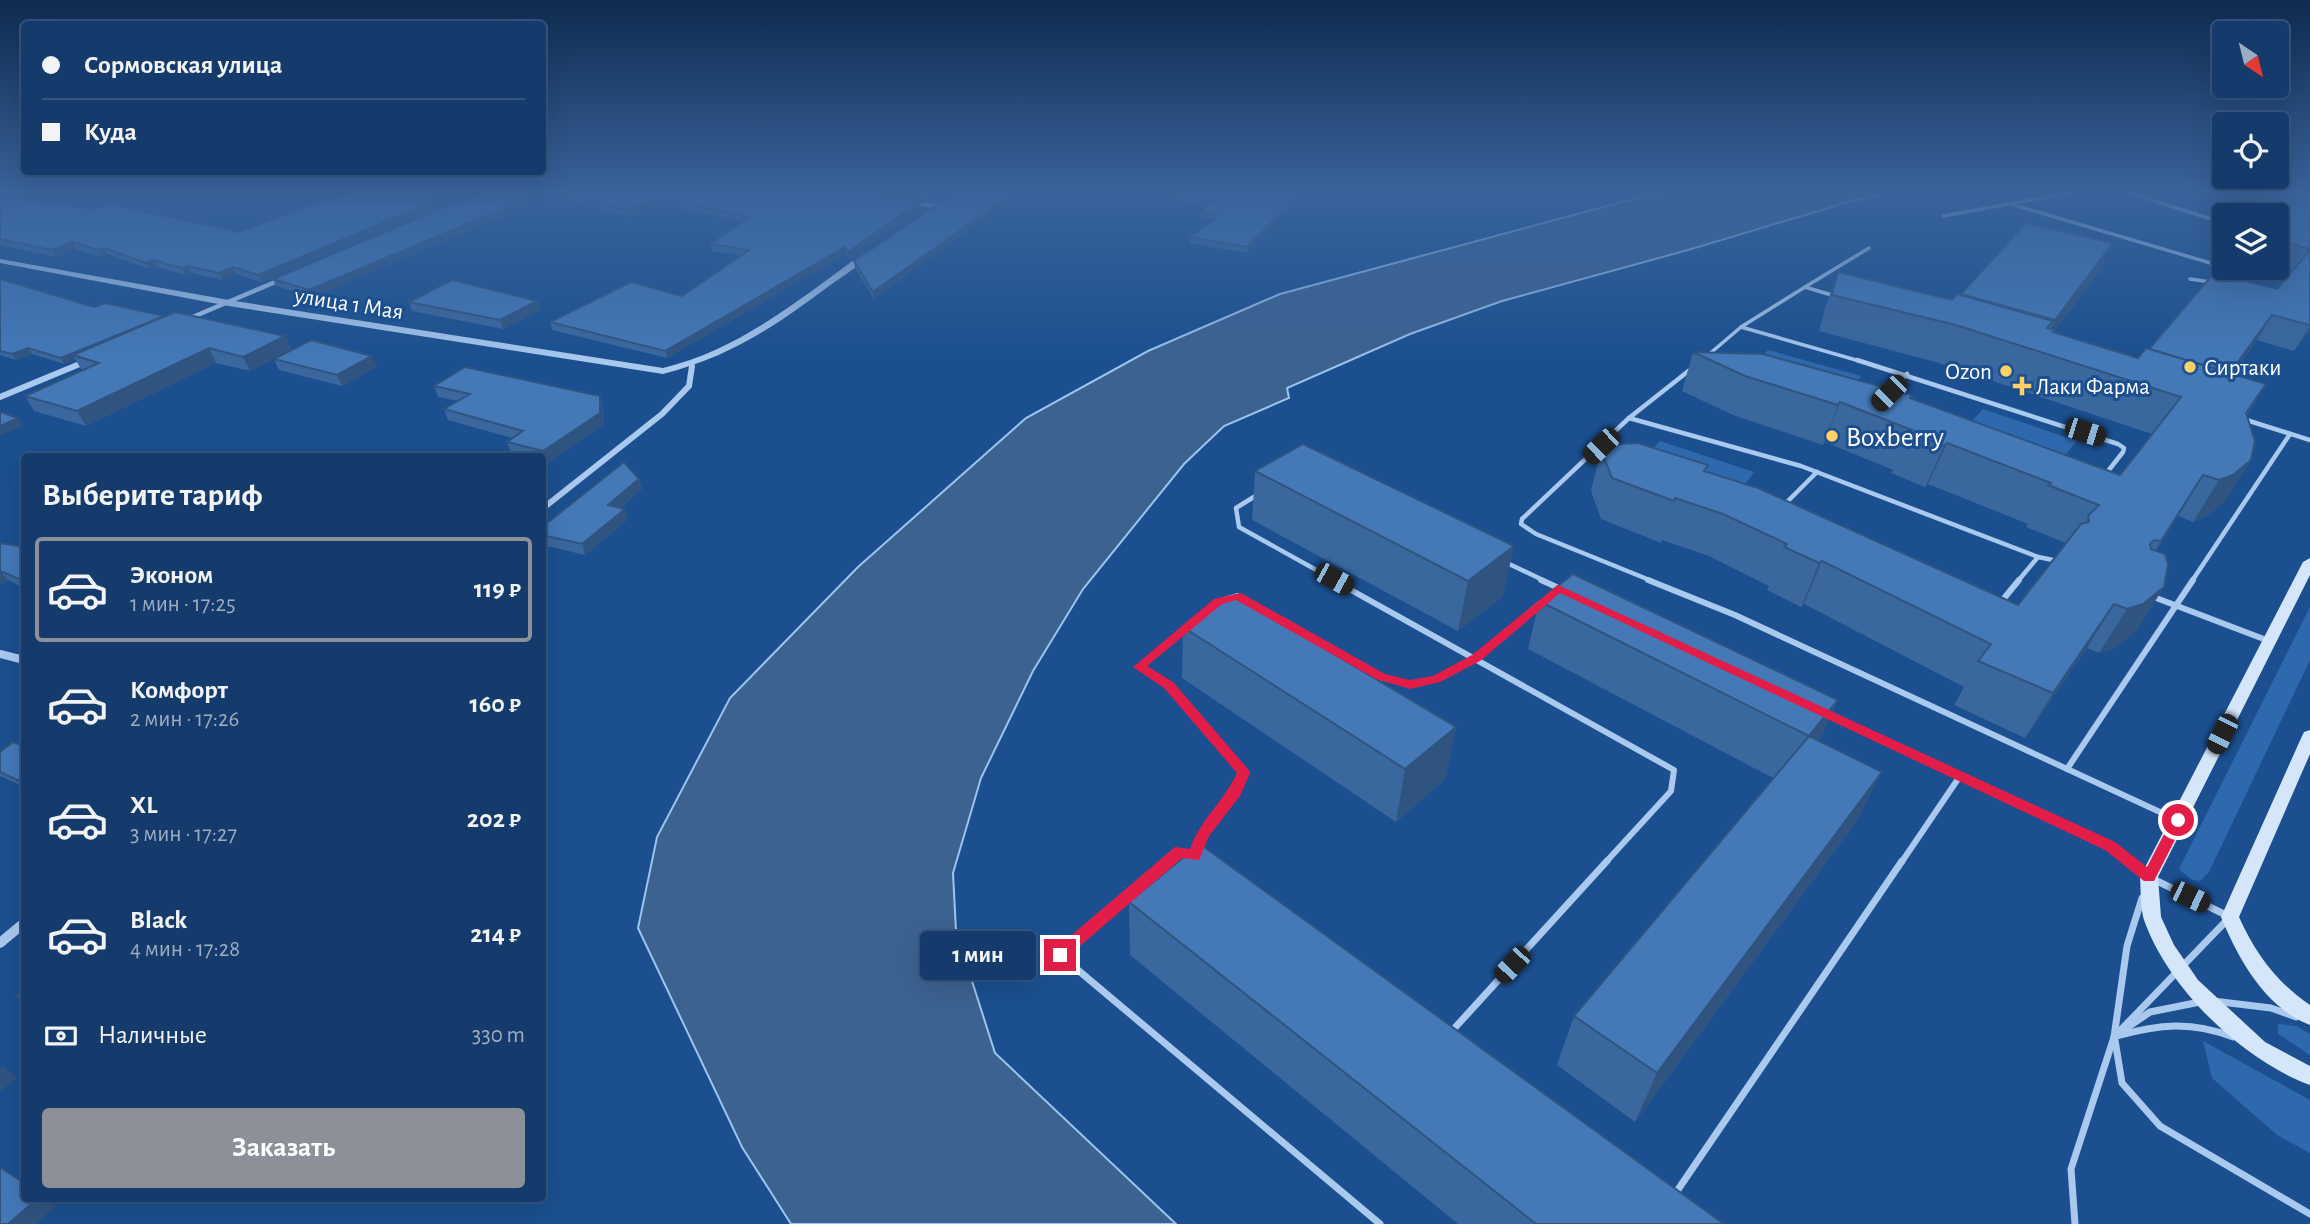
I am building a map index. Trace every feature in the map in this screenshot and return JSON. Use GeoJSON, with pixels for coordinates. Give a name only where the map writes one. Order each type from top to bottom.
{"type":"FeatureCollection","features":[{"type":"Feature","properties":{"kind":"main road"},"geometry":{"type":"LineString","coordinates":[[2310,562],[2149,877],[2152,917],[2167,950],[2204,1001],[2258,1048],[2310,1076]]}},
{"type":"Feature","properties":{"kind":"main road"},"geometry":{"type":"LineString","coordinates":[[2310,736],[2230,917],[2241,946],[2262,978],[2290,1004],[2310,1016]]}},
{"type":"Feature","properties":{"kind":"street","name":"улица 1 Мая"},"geometry":{"type":"LineString","coordinates":[[0,261],[229,303],[635,369],[663,371],[692,366],[747,338],[875,249]]}},
{"type":"Feature","properties":{"kind":"street"},"geometry":{"type":"LineString","coordinates":[[178,324],[291,276]]}},
{"type":"Feature","properties":{"kind":"street"},"geometry":{"type":"LineString","coordinates":[[0,397],[89,360]]}},
{"type":"Feature","properties":{"kind":"street"},"geometry":{"type":"LineString","coordinates":[[546,506],[662,414],[689,386],[692,366]]}},
{"type":"Feature","properties":{"kind":"street"},"geometry":{"type":"LineString","coordinates":[[0,654],[21,659]]}},
{"type":"Feature","properties":{"kind":"street"},"geometry":{"type":"LineString","coordinates":[[0,943],[21,926]]}},
{"type":"Feature","properties":{"kind":"lane"},"geometry":{"type":"LineString","coordinates":[[2158,247],[2212,263]]}},
{"type":"Feature","properties":{"kind":"lane"},"geometry":{"type":"LineString","coordinates":[[1869,248],[1741,327],[1629,418],[1521,524],[1536,534],[1735,615],[2178,820]]}},
{"type":"Feature","properties":{"kind":"lane"},"geometry":{"type":"LineString","coordinates":[[2190,279],[2229,284],[2234,280]]}},
{"type":"Feature","properties":{"kind":"lane"},"geometry":{"type":"LineString","coordinates":[[1805,287],[1843,298]]}},
{"type":"Feature","properties":{"kind":"lane"},"geometry":{"type":"LineString","coordinates":[[1741,327],[1908,374],[2118,444],[2124,448],[2123,452],[2099,482]]}},
{"type":"Feature","properties":{"kind":"lane"},"geometry":{"type":"LineString","coordinates":[[1879,402],[1908,374]]}},
{"type":"Feature","properties":{"kind":"lane"},"geometry":{"type":"LineString","coordinates":[[2229,415],[2310,440]]}},
{"type":"Feature","properties":{"kind":"lane"},"geometry":{"type":"LineString","coordinates":[[1629,418],[1817,472],[2038,557],[2061,562]]}},
{"type":"Feature","properties":{"kind":"lane"},"geometry":{"type":"LineString","coordinates":[[2067,769],[2290,434]]}},
{"type":"Feature","properties":{"kind":"lane"},"geometry":{"type":"LineString","coordinates":[[1587,459],[1599,463]]}},
{"type":"Feature","properties":{"kind":"lane"},"geometry":{"type":"LineString","coordinates":[[1779,510],[1817,472]]}},
{"type":"Feature","properties":{"kind":"lane"},"geometry":{"type":"LineString","coordinates":[[1267,489],[1236,508],[1239,527],[1674,770],[1671,791],[1441,1043]]}},
{"type":"Feature","properties":{"kind":"lane"},"geometry":{"type":"LineString","coordinates":[[1995,608],[2038,557]]}},
{"type":"Feature","properties":{"kind":"lane"},"geometry":{"type":"LineString","coordinates":[[1498,558],[1571,594]]}},
{"type":"Feature","properties":{"kind":"lane"},"geometry":{"type":"LineString","coordinates":[[1194,856],[1202,834],[1235,793],[1244,773],[1168,685],[1139,667],[1218,602],[1237,596],[1381,677],[1410,684],[1436,679],[1476,658],[1558,588]]}},
{"type":"Feature","properties":{"kind":"lane"},"geometry":{"type":"LineString","coordinates":[[2140,592],[2269,641]]}},
{"type":"Feature","properties":{"kind":"lane"},"geometry":{"type":"LineString","coordinates":[[1822,711],[2110,846],[2149,877],[2230,917],[2114,1037]]}},
{"type":"Feature","properties":{"kind":"lane"},"geometry":{"type":"LineString","coordinates":[[1671,1200],[1960,776]]}},
{"type":"Feature","properties":{"kind":"lane"},"geometry":{"type":"LineString","coordinates":[[1205,860],[1180,851],[1060,955],[1380,1224]]}},
{"type":"Feature","properties":{"kind":"lane"},"geometry":{"type":"LineString","coordinates":[[2075,1224],[2071,1170],[2114,1037],[2127,946],[2149,877]]}},
{"type":"Feature","properties":{"kind":"lane"},"geometry":{"type":"LineString","coordinates":[[2114,1037],[2150,1012],[2204,1001],[2231,1001],[2271,1008],[2310,1022]]}},
{"type":"Feature","properties":{"kind":"lane"},"geometry":{"type":"LineString","coordinates":[[2114,1037],[2170,1021],[2219,1031],[2258,1048]]}},
{"type":"Feature","properties":{"kind":"lane"},"geometry":{"type":"LineString","coordinates":[[2114,1037],[2122,1083],[2160,1126],[2310,1214]]}},
{"type":"Feature","properties":{"kind":"shaded area"},"geometry":{"type":"Polygon","coordinates":[[[1454,247],[1698,247],[1502,301],[1410,334],[1287,388],[1289,398],[1224,426],[1184,464],[1083,589],[1033,671],[981,778],[953,873],[956,931],[995,1053],[1176,1224],[791,1224],[742,1147],[638,928],[657,837],[730,698],[858,567],[1026,418],[1148,351],[1280,294],[1454,247]]]}},
{"type":"Feature","properties":{"kind":"shaded area"},"geometry":{"type":"Polygon","coordinates":[[[1768,350],[1861,376],[1848,395],[1753,368],[1768,350]]]}},
{"type":"Feature","properties":{"kind":"shaded area"},"geometry":{"type":"Polygon","coordinates":[[[1983,409],[2077,441],[2062,459],[1967,426],[1983,409]]]}},
{"type":"Feature","properties":{"kind":"shaded area"},"geometry":{"type":"Polygon","coordinates":[[[1660,441],[1754,472],[1738,494],[1642,462],[1660,441]]]}},
{"type":"Feature","properties":{"kind":"shaded area"},"geometry":{"type":"Polygon","coordinates":[[[2310,607],[2310,660],[2209,872],[2200,881],[2192,880],[2179,869],[2310,607]]]}},
{"type":"Feature","properties":{"kind":"shaded area"},"geometry":{"type":"Polygon","coordinates":[[[2278,1024],[2296,1026],[2310,1034],[2310,1055],[2278,1034],[2278,1024]]]}},
{"type":"Feature","properties":{"kind":"shaded area"},"geometry":{"type":"Polygon","coordinates":[[[2203,1041],[2310,1100],[2310,1153],[2277,1135],[2212,1078],[2203,1041]]]}},
{"type":"Feature","properties":{"kind":"building"},"geometry":{"type":"Polygon","coordinates":[[[89,247],[325,247],[258,275],[233,267],[219,273],[188,266],[182,268],[153,260],[146,263],[104,248],[98,250],[89,247]]]}},
{"type":"Feature","properties":{"kind":"building"},"geometry":{"type":"Polygon","coordinates":[[[349,247],[411,247],[309,290],[273,279],[349,247]]]}},
{"type":"Feature","properties":{"kind":"building"},"geometry":{"type":"Polygon","coordinates":[[[730,247],[845,247],[665,351],[550,322],[631,282],[682,296],[749,250],[730,247]]]}},
{"type":"Feature","properties":{"kind":"building"},"geometry":{"type":"Polygon","coordinates":[[[874,247],[936,247],[873,292],[854,261],[874,247]]]}},
{"type":"Feature","properties":{"kind":"building"},"geometry":{"type":"Polygon","coordinates":[[[2004,247],[2110,247],[2055,320],[1961,294],[2004,247]]]}},
{"type":"Feature","properties":{"kind":"building"},"geometry":{"type":"Polygon","coordinates":[[[2310,250],[2310,325],[2272,315],[2230,373],[2149,349],[2212,275],[2212,280],[2242,280],[2277,289],[2285,280],[2289,280],[2289,275],[2310,250]]]}},
{"type":"Feature","properties":{"kind":"building"},"geometry":{"type":"Polygon","coordinates":[[[1838,272],[1952,300],[1957,294],[2053,321],[2047,328],[2055,330],[2053,332],[2138,358],[2146,348],[2266,384],[2246,413],[2255,441],[2251,460],[2233,475],[2219,480],[2203,475],[2161,541],[2154,540],[2150,544],[2151,549],[2165,554],[2168,565],[2164,587],[2143,604],[2127,609],[2114,604],[2053,693],[1978,661],[1991,644],[1822,561],[1819,563],[1784,547],[1787,544],[1723,514],[1675,498],[1674,501],[1612,478],[1601,450],[1617,444],[1638,443],[1708,465],[1704,471],[1758,488],[2018,605],[2081,524],[2089,522],[2088,516],[2099,505],[2048,485],[2051,483],[1947,443],[1944,446],[1909,432],[1912,430],[1840,402],[1838,405],[1745,376],[1693,352],[1763,354],[1912,395],[1910,398],[2120,475],[2181,397],[1956,325],[1832,295],[1838,272]]]}},
{"type":"Feature","properties":{"kind":"building"},"geometry":{"type":"Polygon","coordinates":[[[0,279],[94,307],[105,303],[164,316],[61,358],[28,348],[12,354],[0,351],[0,279]]]}},
{"type":"Feature","properties":{"kind":"building"},"geometry":{"type":"Polygon","coordinates":[[[452,280],[537,301],[500,320],[409,302],[452,280]]]}},
{"type":"Feature","properties":{"kind":"building"},"geometry":{"type":"Polygon","coordinates":[[[175,312],[285,336],[243,357],[209,348],[77,411],[25,396],[99,363],[73,355],[175,312]]]}},
{"type":"Feature","properties":{"kind":"building"},"geometry":{"type":"Polygon","coordinates":[[[311,340],[372,356],[337,375],[274,359],[311,340]]]}},
{"type":"Feature","properties":{"kind":"building"},"geometry":{"type":"Polygon","coordinates":[[[465,367],[600,396],[600,413],[543,451],[507,442],[523,431],[444,409],[470,394],[434,386],[465,367]]]}},
{"type":"Feature","properties":{"kind":"building"},"geometry":{"type":"Polygon","coordinates":[[[0,412],[18,418],[0,426],[0,412]]]}},
{"type":"Feature","properties":{"kind":"building"},"geometry":{"type":"Polygon","coordinates":[[[1303,444],[1514,546],[1468,581],[1255,471],[1303,444]]]}},
{"type":"Feature","properties":{"kind":"building"},"geometry":{"type":"Polygon","coordinates":[[[624,462],[639,479],[608,505],[625,509],[582,544],[546,536],[546,524],[624,462]]]}},
{"type":"Feature","properties":{"kind":"building"},"geometry":{"type":"Polygon","coordinates":[[[0,543],[21,546],[21,580],[0,571],[0,543]]]}},
{"type":"Feature","properties":{"kind":"building"},"geometry":{"type":"Polygon","coordinates":[[[1573,574],[1838,700],[1809,736],[1539,601],[1573,574]]]}},
{"type":"Feature","properties":{"kind":"building"},"geometry":{"type":"Polygon","coordinates":[[[1235,595],[1456,727],[1405,769],[1183,627],[1235,595]]]}},
{"type":"Feature","properties":{"kind":"building"},"geometry":{"type":"Polygon","coordinates":[[[1809,736],[1882,772],[1657,1073],[1574,1016],[1809,736]]]}},
{"type":"Feature","properties":{"kind":"building"},"geometry":{"type":"Polygon","coordinates":[[[13,742],[21,745],[21,782],[0,772],[0,752],[13,742]]]}},
{"type":"Feature","properties":{"kind":"building"},"geometry":{"type":"Polygon","coordinates":[[[1200,844],[1724,1224],[1536,1224],[1129,902],[1200,844]]]}},
{"type":"Feature","properties":{"kind":"building"},"geometry":{"type":"Polygon","coordinates":[[[0,1169],[21,1181],[21,1202],[34,1202],[8,1224],[0,1224],[0,1169]]]}},
{"type":"Feature","properties":{"kind":"place","name":"Сиртаки"},"geometry":{"type":"Point","coordinates":[2190,367]}},
{"type":"Feature","properties":{"kind":"place","name":"Ozon"},"geometry":{"type":"Point","coordinates":[2006,371]}},
{"type":"Feature","properties":{"kind":"place","name":"Лаки Фарма"},"geometry":{"type":"Point","coordinates":[2022,386]}},
{"type":"Feature","properties":{"kind":"place","name":"Boxberry"},"geometry":{"type":"Point","coordinates":[1832,436]}},
{"type":"Feature","properties":{"kind":"route"},"geometry":{"type":"LineString","coordinates":[[1060,955],[1180,851],[1194,856],[1202,834],[1235,793],[1244,773],[1168,685],[1139,667],[1218,602],[1237,596],[1381,677],[1410,684],[1436,679],[1476,658],[1558,588],[2110,846],[2149,877],[2178,820]]}}]}
